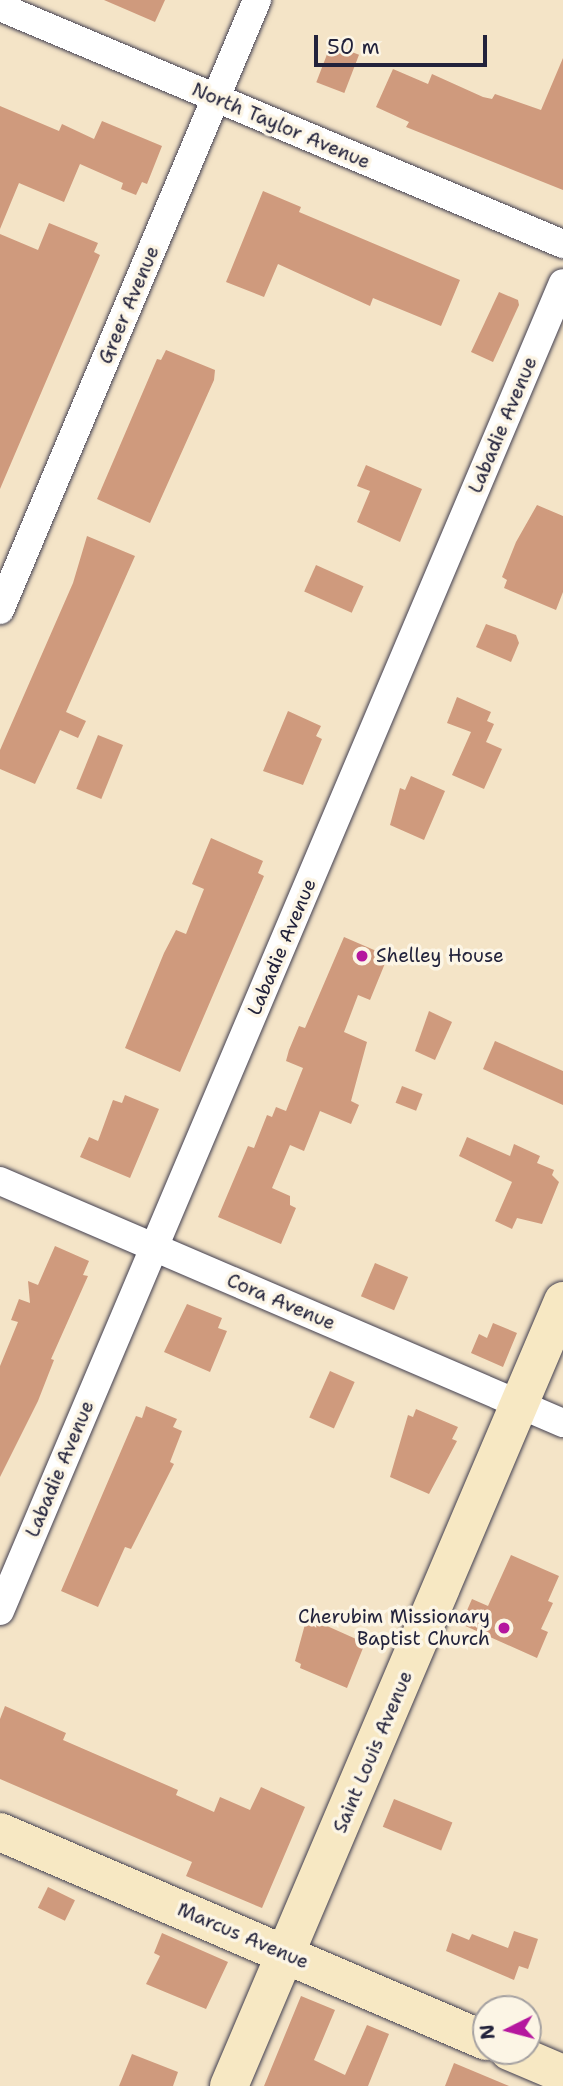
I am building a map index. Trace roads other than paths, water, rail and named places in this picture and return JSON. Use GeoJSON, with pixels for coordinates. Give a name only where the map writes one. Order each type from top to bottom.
{"type":"FeatureCollection","features":[{"type":"Feature","properties":{"kind":"street","name":"Greer Avenue"},"geometry":{"type":"LineString","coordinates":[[0,610],[257,0]]}},
{"type":"Feature","properties":{"kind":"street","name":"North Taylor Avenue"},"geometry":{"type":"LineString","coordinates":[[0,7],[563,244]]}},
{"type":"Feature","properties":{"kind":"street","name":"Labadie Avenue"},"geometry":{"type":"LineString","coordinates":[[0,1611],[563,283]]}},
{"type":"Feature","properties":{"kind":"street","name":"Cora Avenue"},"geometry":{"type":"LineString","coordinates":[[0,1181],[563,1423]]}},
{"type":"Feature","properties":{"kind":"street","name":"Saint Louis Avenue"},"geometry":{"type":"LineString","coordinates":[[229,2086],[563,1301]]}},
{"type":"Feature","properties":{"kind":"street","name":"Marcus Avenue"},"geometry":{"type":"LineString","coordinates":[[0,1832],[472,2035]]}},
{"type":"Feature","properties":{"kind":"street"},"geometry":{"type":"LineString","coordinates":[[542,2065],[563,2074]]}},
{"type":"Feature","properties":{"kind":"place","name":"Shelley House"},"geometry":{"type":"Point","coordinates":[362,956]}},
{"type":"Feature","properties":{"kind":"place","name":"Cherubim Missionary Baptist Church"},"geometry":{"type":"Point","coordinates":[504,1628]}}]}
